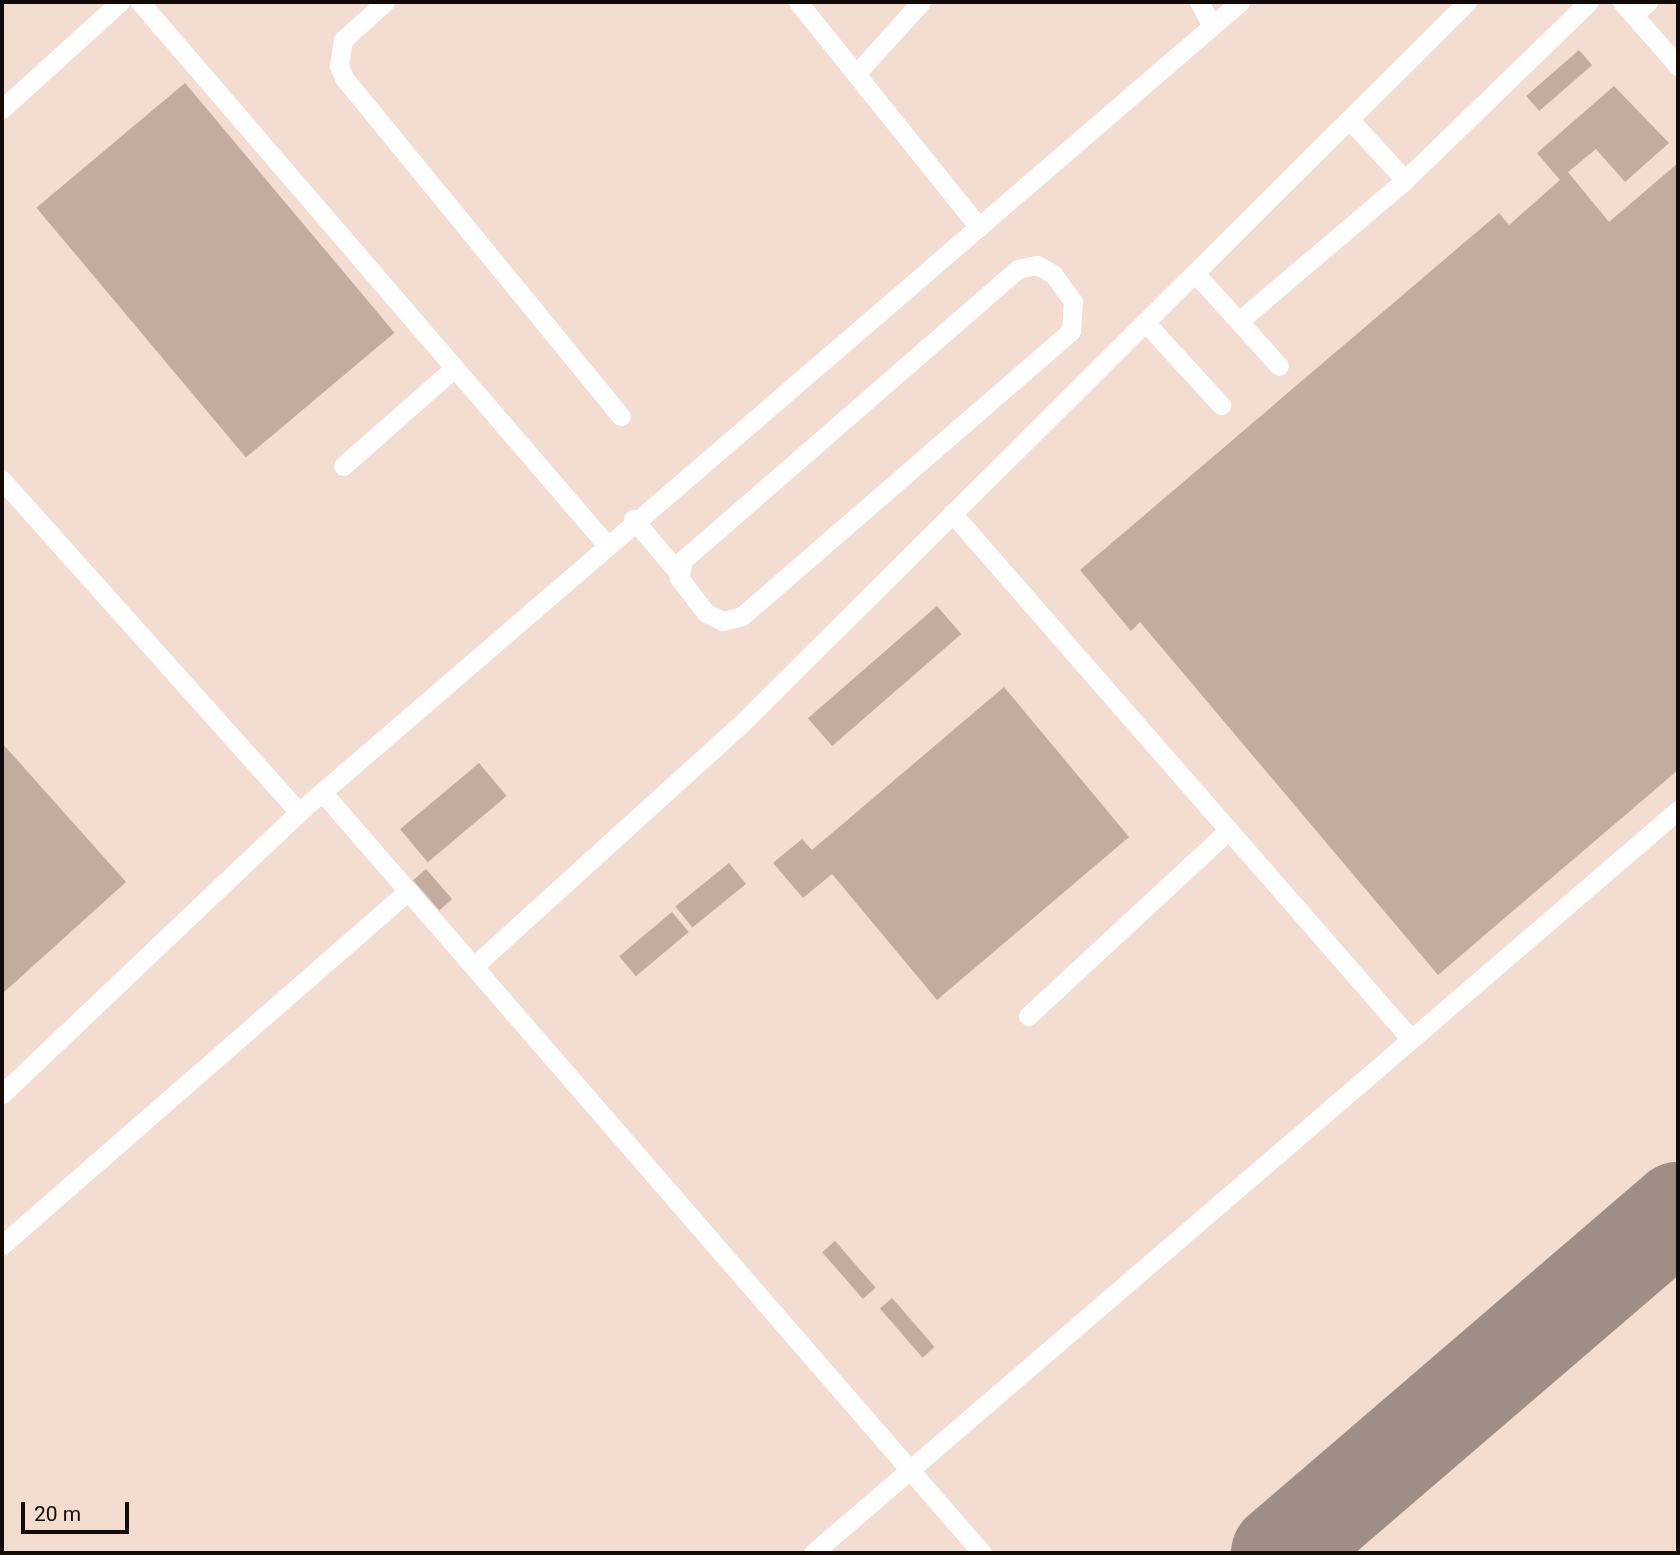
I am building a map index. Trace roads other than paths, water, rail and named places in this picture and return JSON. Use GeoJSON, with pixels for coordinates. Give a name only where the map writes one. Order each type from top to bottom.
{"type":"FeatureCollection","features":[{"type":"Feature","properties":{"kind":"lane"},"geometry":{"type":"LineString","coordinates":[[2,109],[120,2]]}},
{"type":"Feature","properties":{"kind":"lane"},"geometry":{"type":"LineString","coordinates":[[140,2],[606,544]]}},
{"type":"Feature","properties":{"kind":"lane"},"geometry":{"type":"LineString","coordinates":[[385,2],[343,40],[338,53],[344,78],[621,416]]}},
{"type":"Feature","properties":{"kind":"lane"},"geometry":{"type":"LineString","coordinates":[[798,2],[979,227]]}},
{"type":"Feature","properties":{"kind":"lane"},"geometry":{"type":"LineString","coordinates":[[856,74],[921,2]]}},
{"type":"Feature","properties":{"kind":"lane"},"geometry":{"type":"LineString","coordinates":[[1199,2],[1212,25]]}},
{"type":"Feature","properties":{"kind":"lane"},"geometry":{"type":"LineString","coordinates":[[2,1094],[299,812],[633,519],[1240,2]]}},
{"type":"Feature","properties":{"kind":"lane"},"geometry":{"type":"LineString","coordinates":[[474,967],[734,731],[1467,2]]}},
{"type":"Feature","properties":{"kind":"lane"},"geometry":{"type":"LineString","coordinates":[[1239,321],[1405,180],[1589,2]]}},
{"type":"Feature","properties":{"kind":"lane"},"geometry":{"type":"LineString","coordinates":[[1648,2],[1628,8],[1678,66]]}},
{"type":"Feature","properties":{"kind":"lane"},"geometry":{"type":"LineString","coordinates":[[1349,119],[1405,180]]}},
{"type":"Feature","properties":{"kind":"lane"},"geometry":{"type":"LineString","coordinates":[[633,519],[713,619],[742,616],[1072,331],[1076,312],[1060,282],[1037,265],[1018,268],[683,561],[678,572]]}},
{"type":"Feature","properties":{"kind":"lane"},"geometry":{"type":"LineString","coordinates":[[1195,273],[1279,366]]}},
{"type":"Feature","properties":{"kind":"lane"},"geometry":{"type":"LineString","coordinates":[[1145,322],[1221,405]]}},
{"type":"Feature","properties":{"kind":"lane"},"geometry":{"type":"LineString","coordinates":[[343,466],[454,368]]}},
{"type":"Feature","properties":{"kind":"lane"},"geometry":{"type":"LineString","coordinates":[[4,488],[299,812]]}},
{"type":"Feature","properties":{"kind":"lane"},"geometry":{"type":"LineString","coordinates":[[952,513],[1410,1038]]}},
{"type":"Feature","properties":{"kind":"lane"},"geometry":{"type":"LineString","coordinates":[[323,793],[912,1469],[982,1553]]}},
{"type":"Feature","properties":{"kind":"lane"},"geometry":{"type":"LineString","coordinates":[[813,1553],[1678,810]]}},
{"type":"Feature","properties":{"kind":"lane"},"geometry":{"type":"LineString","coordinates":[[1028,1016],[1229,830]]}},
{"type":"Feature","properties":{"kind":"lane"},"geometry":{"type":"LineString","coordinates":[[2,1245],[408,891]]}}]}
